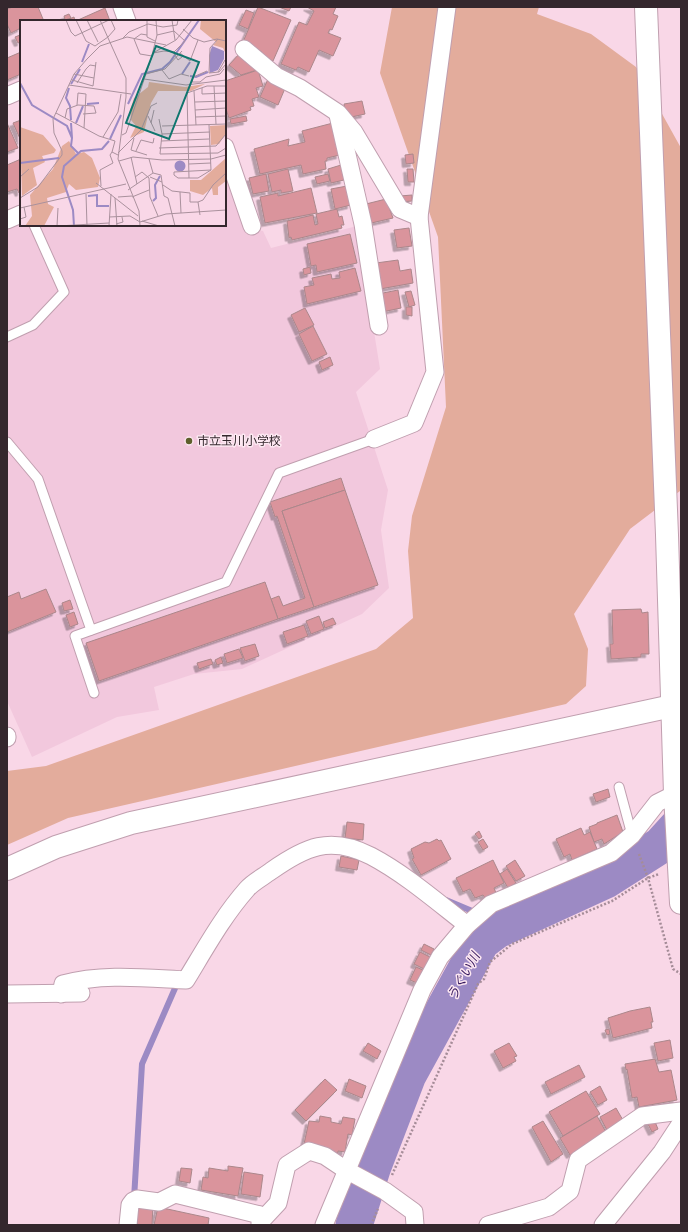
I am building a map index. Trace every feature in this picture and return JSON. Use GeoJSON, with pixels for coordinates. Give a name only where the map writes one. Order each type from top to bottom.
{"type":"FeatureCollection","features":[{"type":"Feature","properties":{"kind":"street"},"geometry":{"type":"LineString","coordinates":[[122,7],[127,20]]}},
{"type":"Feature","properties":{"kind":"street"},"geometry":{"type":"LineString","coordinates":[[374,439],[414,423],[436,372],[419,217],[448,7]]}},
{"type":"Feature","properties":{"kind":"street"},"geometry":{"type":"LineString","coordinates":[[646,7],[667,535],[674,794],[681,903]]}},
{"type":"Feature","properties":{"kind":"street"},"geometry":{"type":"LineString","coordinates":[[244,49],[276,76],[300,88],[338,113],[354,132],[400,209],[419,217]]}},
{"type":"Feature","properties":{"kind":"street"},"geometry":{"type":"LineString","coordinates":[[7,96],[20,90]]}},
{"type":"Feature","properties":{"kind":"street"},"geometry":{"type":"LineString","coordinates":[[338,113],[363,224],[379,326]]}},
{"type":"Feature","properties":{"kind":"street"},"geometry":{"type":"LineString","coordinates":[[226,150],[252,226]]}},
{"type":"Feature","properties":{"kind":"street"},"geometry":{"type":"LineString","coordinates":[[7,220],[20,214]]}},
{"type":"Feature","properties":{"kind":"street"},"geometry":{"type":"LineString","coordinates":[[7,869],[56,847],[131,823],[672,706]]}},
{"type":"Feature","properties":{"kind":"street"},"geometry":{"type":"LineString","coordinates":[[324,1225],[422,990],[440,957],[467,924],[491,904],[611,854],[632,835],[657,803],[674,794]]}},
{"type":"Feature","properties":{"kind":"street"},"geometry":{"type":"LineString","coordinates":[[61,994],[62,984],[81,979],[134,977],[186,980],[218,928],[248,888],[294,855],[307,848],[324,844],[348,848],[370,856],[395,870],[467,924]]}},
{"type":"Feature","properties":{"kind":"street"},"geometry":{"type":"LineString","coordinates":[[7,994],[82,993]]}},
{"type":"Feature","properties":{"kind":"street"},"geometry":{"type":"LineString","coordinates":[[488,1225],[549,1206],[570,1191],[578,1160],[642,1116],[681,1111]]}},
{"type":"Feature","properties":{"kind":"street"},"geometry":{"type":"LineString","coordinates":[[603,1225],[662,1152],[681,1123]]}},
{"type":"Feature","properties":{"kind":"street"},"geometry":{"type":"LineString","coordinates":[[128,1225],[130,1205],[133,1201],[137,1199],[159,1202],[175,1194],[260,1220],[264,1218],[278,1203],[287,1166],[309,1151],[325,1156],[346,1170],[385,1191],[414,1212],[415,1225]]}},
{"type":"Feature","properties":{"kind":"lane"},"geometry":{"type":"LineString","coordinates":[[7,337],[33,325],[64,292],[34,226]]}},
{"type":"Feature","properties":{"kind":"lane"},"geometry":{"type":"LineString","coordinates":[[94,693],[75,636],[226,582],[279,473],[374,439]]}},
{"type":"Feature","properties":{"kind":"lane"},"geometry":{"type":"LineString","coordinates":[[7,442],[38,479],[91,630]]}},
{"type":"Feature","properties":{"kind":"lane"},"geometry":{"type":"LineString","coordinates":[[619,787],[632,835]]}},
{"type":"Feature","properties":{"kind":"path"},"geometry":{"type":"LineString","coordinates":[[632,835],[648,878],[673,969],[681,974]]}},
{"type":"Feature","properties":{"kind":"path"},"geometry":{"type":"LineString","coordinates":[[371,1225],[478,984],[484,979],[490,962],[512,944],[612,901],[648,878],[679,866]]}},
{"type":"Feature","properties":{"kind":"shaded area"},"geometry":{"type":"Polygon","coordinates":[[[392,7],[539,7],[537,14],[591,34],[636,67],[681,148],[680,491],[630,529],[574,614],[588,649],[586,686],[566,704],[68,818],[7,845],[7,771],[46,766],[376,649],[413,618],[408,551],[412,516],[446,407],[438,237],[380,73],[392,7]]]}},
{"type":"Feature","properties":{"kind":"shaded area","name":"市立玉川小学校"},"geometry":{"type":"Polygon","coordinates":[[[226,162],[245,228],[263,231],[271,248],[357,226],[380,369],[356,392],[388,490],[381,530],[389,588],[362,614],[242,669],[194,674],[154,687],[159,710],[117,717],[32,757],[7,701],[7,229],[20,223],[20,226],[226,226],[226,162]]]}},
{"type":"Feature","properties":{"kind":"building"},"geometry":{"type":"Polygon","coordinates":[[[13,7],[38,7],[43,19],[20,20],[20,28],[11,33],[7,24],[7,9],[13,7]]]}},
{"type":"Feature","properties":{"kind":"building"},"geometry":{"type":"Polygon","coordinates":[[[258,7],[291,20],[273,61],[260,55],[262,52],[243,42],[258,7]]]}},
{"type":"Feature","properties":{"kind":"building"},"geometry":{"type":"Polygon","coordinates":[[[279,7],[291,7],[289,11],[279,7]]]}},
{"type":"Feature","properties":{"kind":"building"},"geometry":{"type":"Polygon","coordinates":[[[307,7],[336,7],[333,14],[338,16],[332,30],[330,29],[328,33],[341,38],[333,56],[319,50],[309,72],[298,67],[296,70],[281,64],[299,22],[307,25],[314,11],[307,7]]]}},
{"type":"Feature","properties":{"kind":"building"},"geometry":{"type":"Polygon","coordinates":[[[105,8],[110,20],[78,20],[105,8]]]}},
{"type":"Feature","properties":{"kind":"building"},"geometry":{"type":"Polygon","coordinates":[[[246,10],[254,13],[248,29],[239,25],[246,10]]]}},
{"type":"Feature","properties":{"kind":"building"},"geometry":{"type":"Polygon","coordinates":[[[69,14],[71,18],[65,20],[64,16],[69,14]]]}},
{"type":"Feature","properties":{"kind":"building"},"geometry":{"type":"Polygon","coordinates":[[[74,17],[75,20],[67,20],[74,17]]]}},
{"type":"Feature","properties":{"kind":"building"},"geometry":{"type":"Polygon","coordinates":[[[20,35],[20,42],[18,43],[15,37],[20,35]]]}},
{"type":"Feature","properties":{"kind":"building"},"geometry":{"type":"Polygon","coordinates":[[[20,52],[20,74],[7,80],[7,58],[20,52]]]}},
{"type":"Feature","properties":{"kind":"building"},"geometry":{"type":"Polygon","coordinates":[[[240,53],[257,70],[241,75],[229,65],[240,53]]]}},
{"type":"Feature","properties":{"kind":"building"},"geometry":{"type":"Polygon","coordinates":[[[258,70],[263,86],[256,88],[259,97],[252,99],[254,106],[250,107],[251,110],[229,118],[226,109],[226,81],[258,70]]]}},
{"type":"Feature","properties":{"kind":"building"},"geometry":{"type":"Polygon","coordinates":[[[268,79],[286,86],[278,105],[260,97],[268,79]]]}},
{"type":"Feature","properties":{"kind":"building"},"geometry":{"type":"Polygon","coordinates":[[[362,101],[365,114],[347,118],[344,104],[362,101]]]}},
{"type":"Feature","properties":{"kind":"building"},"geometry":{"type":"Polygon","coordinates":[[[246,116],[247,121],[231,124],[230,119],[246,116]]]}},
{"type":"Feature","properties":{"kind":"building"},"geometry":{"type":"Polygon","coordinates":[[[20,120],[20,139],[13,123],[20,120]]]}},
{"type":"Feature","properties":{"kind":"building"},"geometry":{"type":"Polygon","coordinates":[[[7,123],[18,148],[7,152],[7,123]]]}},
{"type":"Feature","properties":{"kind":"building"},"geometry":{"type":"Polygon","coordinates":[[[333,123],[340,155],[327,158],[327,161],[325,161],[326,169],[303,174],[301,165],[260,174],[254,149],[289,139],[288,146],[305,142],[302,131],[333,123]]]}},
{"type":"Feature","properties":{"kind":"building"},"geometry":{"type":"Polygon","coordinates":[[[413,154],[414,163],[406,164],[405,155],[413,154]]]}},
{"type":"Feature","properties":{"kind":"building"},"geometry":{"type":"Polygon","coordinates":[[[20,159],[19,193],[17,189],[7,192],[7,165],[20,159]]]}},
{"type":"Feature","properties":{"kind":"building"},"geometry":{"type":"Polygon","coordinates":[[[341,165],[344,180],[331,183],[328,169],[341,165]]]}},
{"type":"Feature","properties":{"kind":"building"},"geometry":{"type":"Polygon","coordinates":[[[288,169],[293,191],[281,193],[281,190],[272,192],[268,174],[288,169]]]}},
{"type":"Feature","properties":{"kind":"building"},"geometry":{"type":"Polygon","coordinates":[[[407,169],[413,169],[414,182],[408,182],[407,169]]]}},
{"type":"Feature","properties":{"kind":"building"},"geometry":{"type":"Polygon","coordinates":[[[266,174],[269,191],[253,194],[249,178],[266,174]]]}},
{"type":"Feature","properties":{"kind":"building"},"geometry":{"type":"Polygon","coordinates":[[[328,174],[330,181],[317,184],[315,177],[328,174]]]}},
{"type":"Feature","properties":{"kind":"building"},"geometry":{"type":"Polygon","coordinates":[[[347,186],[351,205],[335,209],[331,189],[347,186]]]}},
{"type":"Feature","properties":{"kind":"building"},"geometry":{"type":"Polygon","coordinates":[[[311,188],[317,213],[265,223],[260,197],[278,193],[278,196],[311,188]]]}},
{"type":"Feature","properties":{"kind":"building"},"geometry":{"type":"Polygon","coordinates":[[[412,195],[412,201],[400,202],[400,196],[412,195]]]}},
{"type":"Feature","properties":{"kind":"building"},"geometry":{"type":"Polygon","coordinates":[[[386,199],[393,218],[367,224],[362,205],[386,199]]]}},
{"type":"Feature","properties":{"kind":"building"},"geometry":{"type":"Polygon","coordinates":[[[337,209],[339,217],[342,216],[344,225],[341,225],[342,228],[292,240],[291,237],[289,238],[287,221],[313,215],[315,225],[318,224],[316,214],[337,209]]]}},
{"type":"Feature","properties":{"kind":"building"},"geometry":{"type":"Polygon","coordinates":[[[409,228],[412,246],[397,248],[394,230],[409,228]]]}},
{"type":"Feature","properties":{"kind":"building"},"geometry":{"type":"Polygon","coordinates":[[[350,234],[357,263],[317,272],[316,265],[311,266],[307,244],[350,234]]]}},
{"type":"Feature","properties":{"kind":"building"},"geometry":{"type":"Polygon","coordinates":[[[398,260],[400,271],[411,269],[413,283],[380,289],[376,263],[398,260]]]}},
{"type":"Feature","properties":{"kind":"building"},"geometry":{"type":"Polygon","coordinates":[[[310,267],[311,273],[304,275],[303,269],[310,267]]]}},
{"type":"Feature","properties":{"kind":"building"},"geometry":{"type":"Polygon","coordinates":[[[355,268],[361,291],[307,304],[304,287],[314,285],[312,278],[331,274],[332,279],[340,278],[339,272],[355,268]]]}},
{"type":"Feature","properties":{"kind":"building"},"geometry":{"type":"Polygon","coordinates":[[[398,290],[401,308],[382,312],[378,294],[398,290]]]}},
{"type":"Feature","properties":{"kind":"building"},"geometry":{"type":"Polygon","coordinates":[[[411,291],[415,305],[409,307],[405,292],[411,291]]]}},
{"type":"Feature","properties":{"kind":"building"},"geometry":{"type":"Polygon","coordinates":[[[406,307],[412,307],[412,316],[406,315],[406,307]]]}},
{"type":"Feature","properties":{"kind":"building"},"geometry":{"type":"Polygon","coordinates":[[[305,308],[314,325],[299,332],[291,315],[305,308]]]}},
{"type":"Feature","properties":{"kind":"building"},"geometry":{"type":"Polygon","coordinates":[[[313,326],[327,354],[312,361],[299,334],[313,326]]]}},
{"type":"Feature","properties":{"kind":"building"},"geometry":{"type":"Polygon","coordinates":[[[330,357],[333,365],[322,370],[319,362],[330,357]]]}},
{"type":"Feature","properties":{"kind":"building"},"geometry":{"type":"Polygon","coordinates":[[[341,478],[345,490],[282,511],[314,607],[278,619],[271,599],[279,596],[283,606],[305,598],[277,516],[275,517],[270,502],[341,478]]]}},
{"type":"Feature","properties":{"kind":"building"},"geometry":{"type":"Polygon","coordinates":[[[345,490],[378,585],[314,607],[282,511],[345,490]]]}},
{"type":"Feature","properties":{"kind":"building"},"geometry":{"type":"Polygon","coordinates":[[[265,582],[278,619],[99,681],[86,643],[265,582]]]}},
{"type":"Feature","properties":{"kind":"building"},"geometry":{"type":"Polygon","coordinates":[[[46,589],[56,612],[7,632],[7,597],[19,592],[21,599],[46,589]]]}},
{"type":"Feature","properties":{"kind":"building"},"geometry":{"type":"Polygon","coordinates":[[[70,600],[73,609],[64,611],[62,603],[70,600]]]}},
{"type":"Feature","properties":{"kind":"building"},"geometry":{"type":"Polygon","coordinates":[[[641,609],[642,613],[648,612],[649,654],[641,654],[641,657],[611,659],[610,644],[613,644],[612,610],[641,609]]]}},
{"type":"Feature","properties":{"kind":"building"},"geometry":{"type":"Polygon","coordinates":[[[74,612],[78,624],[70,627],[66,615],[74,612]]]}},
{"type":"Feature","properties":{"kind":"building"},"geometry":{"type":"Polygon","coordinates":[[[319,616],[324,629],[311,634],[306,621],[319,616]]]}},
{"type":"Feature","properties":{"kind":"building"},"geometry":{"type":"Polygon","coordinates":[[[333,618],[336,624],[325,628],[323,622],[333,618]]]}},
{"type":"Feature","properties":{"kind":"building"},"geometry":{"type":"Polygon","coordinates":[[[304,625],[308,636],[287,644],[283,632],[304,625]]]}},
{"type":"Feature","properties":{"kind":"building"},"geometry":{"type":"Polygon","coordinates":[[[255,644],[259,656],[245,661],[240,648],[255,644]]]}},
{"type":"Feature","properties":{"kind":"building"},"geometry":{"type":"Polygon","coordinates":[[[239,649],[243,658],[227,663],[224,654],[239,649]]]}},
{"type":"Feature","properties":{"kind":"building"},"geometry":{"type":"Polygon","coordinates":[[[221,657],[223,663],[217,665],[215,660],[221,657]]]}},
{"type":"Feature","properties":{"kind":"building"},"geometry":{"type":"Polygon","coordinates":[[[211,659],[213,664],[199,669],[197,663],[211,659]]]}},
{"type":"Feature","properties":{"kind":"building"},"geometry":{"type":"Polygon","coordinates":[[[608,789],[610,797],[596,802],[593,794],[608,789]]]}},
{"type":"Feature","properties":{"kind":"building"},"geometry":{"type":"Polygon","coordinates":[[[617,815],[623,832],[604,844],[602,839],[594,842],[589,827],[617,815]]]}},
{"type":"Feature","properties":{"kind":"building"},"geometry":{"type":"Polygon","coordinates":[[[347,822],[364,824],[363,840],[345,838],[347,822]]]}},
{"type":"Feature","properties":{"kind":"building"},"geometry":{"type":"Polygon","coordinates":[[[581,828],[584,835],[590,832],[597,849],[572,860],[570,854],[564,857],[556,839],[581,828]]]}},
{"type":"Feature","properties":{"kind":"building"},"geometry":{"type":"Polygon","coordinates":[[[479,831],[482,837],[479,839],[475,834],[479,831]]]}},
{"type":"Feature","properties":{"kind":"building"},"geometry":{"type":"Polygon","coordinates":[[[437,839],[439,841],[441,840],[451,859],[421,875],[412,859],[414,858],[411,849],[425,842],[429,843],[437,839]]]}},
{"type":"Feature","properties":{"kind":"building"},"geometry":{"type":"Polygon","coordinates":[[[483,839],[488,847],[483,850],[478,842],[483,839]]]}},
{"type":"Feature","properties":{"kind":"building"},"geometry":{"type":"Polygon","coordinates":[[[341,856],[359,860],[357,870],[339,867],[341,856]]]}},
{"type":"Feature","properties":{"kind":"building"},"geometry":{"type":"Polygon","coordinates":[[[493,860],[504,883],[494,888],[496,893],[485,898],[483,895],[475,898],[470,889],[463,892],[456,878],[493,860]]]}},
{"type":"Feature","properties":{"kind":"building"},"geometry":{"type":"Polygon","coordinates":[[[515,860],[525,876],[516,881],[506,866],[515,860]]]}},
{"type":"Feature","properties":{"kind":"building"},"geometry":{"type":"Polygon","coordinates":[[[507,869],[516,883],[508,888],[500,874],[507,869]]]}},
{"type":"Feature","properties":{"kind":"building"},"geometry":{"type":"Polygon","coordinates":[[[424,944],[434,949],[431,955],[421,950],[424,944]]]}},
{"type":"Feature","properties":{"kind":"building"},"geometry":{"type":"Polygon","coordinates":[[[420,952],[430,957],[424,969],[414,964],[420,952]]]}},
{"type":"Feature","properties":{"kind":"building"},"geometry":{"type":"Polygon","coordinates":[[[416,967],[423,970],[417,983],[410,980],[416,967]]]}},
{"type":"Feature","properties":{"kind":"building"},"geometry":{"type":"Polygon","coordinates":[[[650,1007],[653,1022],[651,1022],[652,1028],[613,1038],[608,1018],[650,1007]]]}},
{"type":"Feature","properties":{"kind":"building"},"geometry":{"type":"Polygon","coordinates":[[[609,1029],[610,1034],[607,1035],[605,1030],[609,1029]]]}},
{"type":"Feature","properties":{"kind":"building"},"geometry":{"type":"Polygon","coordinates":[[[670,1040],[673,1058],[658,1061],[654,1043],[670,1040]]]}},
{"type":"Feature","properties":{"kind":"building"},"geometry":{"type":"Polygon","coordinates":[[[368,1043],[381,1051],[377,1059],[363,1051],[368,1043]]]}},
{"type":"Feature","properties":{"kind":"building"},"geometry":{"type":"Polygon","coordinates":[[[509,1043],[517,1056],[514,1057],[516,1061],[503,1068],[494,1051],[509,1043]]]}},
{"type":"Feature","properties":{"kind":"building"},"geometry":{"type":"Polygon","coordinates":[[[655,1059],[659,1072],[671,1070],[677,1100],[639,1107],[637,1097],[632,1098],[625,1064],[655,1059]]]}},
{"type":"Feature","properties":{"kind":"building"},"geometry":{"type":"Polygon","coordinates":[[[579,1065],[585,1077],[551,1094],[545,1082],[579,1065]]]}},
{"type":"Feature","properties":{"kind":"building"},"geometry":{"type":"Polygon","coordinates":[[[325,1079],[337,1090],[306,1121],[295,1110],[325,1079]]]}},
{"type":"Feature","properties":{"kind":"building"},"geometry":{"type":"Polygon","coordinates":[[[349,1079],[366,1086],[362,1098],[345,1091],[349,1079]]]}},
{"type":"Feature","properties":{"kind":"building"},"geometry":{"type":"Polygon","coordinates":[[[600,1086],[607,1100],[598,1105],[590,1092],[600,1086]]]}},
{"type":"Feature","properties":{"kind":"building"},"geometry":{"type":"Polygon","coordinates":[[[586,1091],[600,1114],[563,1136],[549,1112],[586,1091]]]}},
{"type":"Feature","properties":{"kind":"building"},"geometry":{"type":"Polygon","coordinates":[[[616,1108],[624,1122],[608,1132],[600,1117],[616,1108]]]}},
{"type":"Feature","properties":{"kind":"building"},"geometry":{"type":"Polygon","coordinates":[[[320,1116],[331,1118],[331,1122],[341,1124],[343,1117],[355,1119],[352,1135],[348,1134],[345,1152],[338,1151],[338,1153],[314,1148],[314,1146],[304,1144],[309,1121],[319,1122],[320,1116]]]}},
{"type":"Feature","properties":{"kind":"building"},"geometry":{"type":"Polygon","coordinates":[[[597,1116],[607,1134],[570,1155],[560,1138],[597,1116]]]}},
{"type":"Feature","properties":{"kind":"building"},"geometry":{"type":"Polygon","coordinates":[[[653,1117],[658,1129],[652,1132],[646,1120],[653,1117]]]}},
{"type":"Feature","properties":{"kind":"building"},"geometry":{"type":"Polygon","coordinates":[[[543,1121],[563,1154],[551,1162],[532,1127],[543,1121]]]}},
{"type":"Feature","properties":{"kind":"building"},"geometry":{"type":"Polygon","coordinates":[[[228,1166],[243,1168],[238,1196],[201,1190],[203,1177],[208,1178],[209,1168],[228,1171],[228,1166]]]}},
{"type":"Feature","properties":{"kind":"building"},"geometry":{"type":"Polygon","coordinates":[[[181,1168],[192,1169],[190,1183],[179,1181],[181,1168]]]}},
{"type":"Feature","properties":{"kind":"building"},"geometry":{"type":"Polygon","coordinates":[[[244,1172],[263,1175],[260,1197],[241,1194],[244,1172]]]}},
{"type":"Feature","properties":{"kind":"building"},"geometry":{"type":"Polygon","coordinates":[[[138,1205],[153,1205],[152,1225],[137,1225],[138,1205]]]}},
{"type":"Feature","properties":{"kind":"building"},"geometry":{"type":"Polygon","coordinates":[[[158,1207],[209,1218],[208,1225],[154,1225],[158,1207]]]}},
{"type":"Feature","properties":{"kind":"waterway","name":"うぐい川"},"geometry":{"type":"LineString","coordinates":[[354,1225],[372,1169],[408,1075],[481,942],[497,930],[606,880],[661,845],[681,823]]}},
{"type":"Feature","properties":{"kind":"waterway"},"geometry":{"type":"LineString","coordinates":[[446,900],[484,916],[497,930]]}},
{"type":"Feature","properties":{"kind":"waterway"},"geometry":{"type":"LineString","coordinates":[[134,1199],[142,1064],[176,986],[172,985]]}},
{"type":"Feature","properties":{"kind":"place","name":"市立玉川小学校"},"geometry":{"type":"Point","coordinates":[189,441]}}]}
